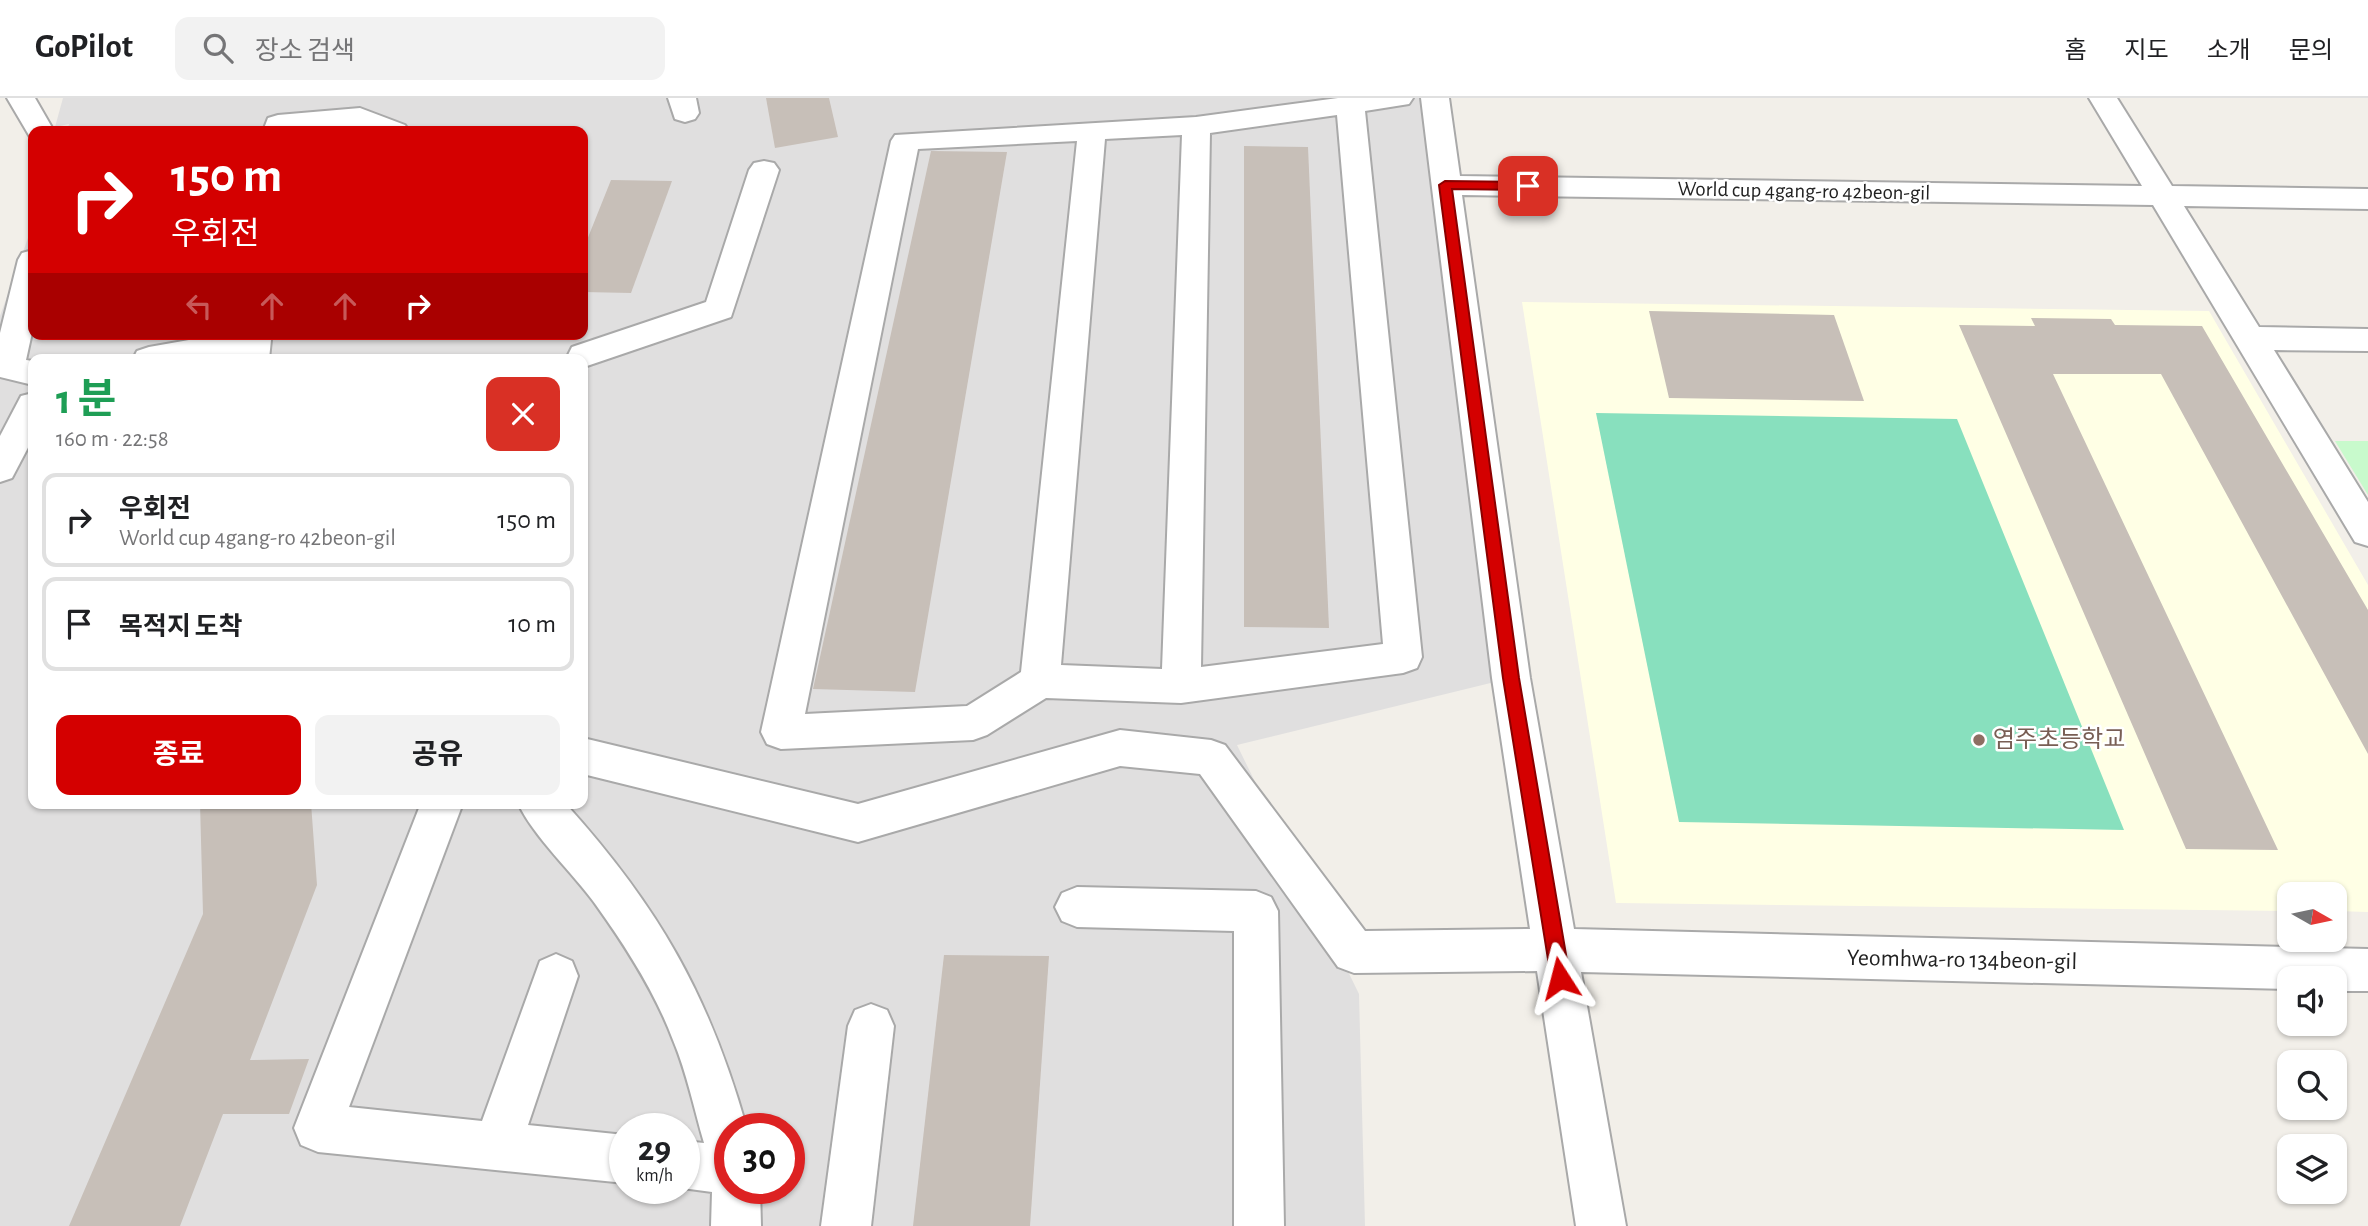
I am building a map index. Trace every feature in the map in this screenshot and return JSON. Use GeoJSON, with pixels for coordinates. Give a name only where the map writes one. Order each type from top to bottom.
{"type":"FeatureCollection","features":[{"type":"Feature","properties":{"kind":"street"},"geometry":{"type":"LineString","coordinates":[[21,98],[37,126]]}},
{"type":"Feature","properties":{"kind":"street"},"geometry":{"type":"LineString","coordinates":[[1350,104],[1403,657],[1181,685],[1040,681],[973,723],[781,732],[905,141],[1196,125],[1350,104],[1399,98]]}},
{"type":"Feature","properties":{"kind":"street"},"geometry":{"type":"LineString","coordinates":[[1435,98],[1511,678],[1601,1226]]}},
{"type":"Feature","properties":{"kind":"street"},"geometry":{"type":"LineString","coordinates":[[2103,98],[2368,531]]}},
{"type":"Feature","properties":{"kind":"street"},"geometry":{"type":"LineString","coordinates":[[278,126],[360,117],[382,126]]}},
{"type":"Feature","properties":{"kind":"street"},"geometry":{"type":"LineString","coordinates":[[1181,685],[1196,125]]}},
{"type":"Feature","properties":{"kind":"street"},"geometry":{"type":"LineString","coordinates":[[1040,681],[1092,131]]}},
{"type":"Feature","properties":{"kind":"street"},"geometry":{"type":"LineString","coordinates":[[583,348],[720,309],[764,170]]}},
{"type":"Feature","properties":{"kind":"street","name":"World cup 4gang-ro 42beon-gil"},"geometry":{"type":"LineString","coordinates":[[1445,185],[2368,199]]}},
{"type":"Feature","properties":{"kind":"street"},"geometry":{"type":"LineString","coordinates":[[28,282],[8,368],[28,372]]}},
{"type":"Feature","properties":{"kind":"street"},"geometry":{"type":"LineString","coordinates":[[2249,338],[2368,340]]}},
{"type":"Feature","properties":{"kind":"street"},"geometry":{"type":"LineString","coordinates":[[186,354],[259,344]]}},
{"type":"Feature","properties":{"kind":"street"},"geometry":{"type":"LineString","coordinates":[[0,469],[28,415]]}},
{"type":"Feature","properties":{"kind":"street","name":"Yeomhwa-ro 134beon-gil"},"geometry":{"type":"LineString","coordinates":[[588,757],[858,823],[1120,748],[1211,758],[1354,952],[1556,950],[2368,970]]}},
{"type":"Feature","properties":{"kind":"street"},"geometry":{"type":"LineString","coordinates":[[440,809],[318,1128],[609,1157]]}},
{"type":"Feature","properties":{"kind":"street"},"geometry":{"type":"LineString","coordinates":[[543,809],[578,847],[654,951],[696,1039],[718,1113]]}},
{"type":"Feature","properties":{"kind":"street"},"geometry":{"type":"LineString","coordinates":[[1077,907],[1256,911],[1259,1226]]}},
{"type":"Feature","properties":{"kind":"street"},"geometry":{"type":"LineString","coordinates":[[497,1146],[556,976]]}},
{"type":"Feature","properties":{"kind":"street"},"geometry":{"type":"LineString","coordinates":[[846,1226],[871,1026]]}},
{"type":"Feature","properties":{"kind":"street"},"geometry":{"type":"LineString","coordinates":[[736,1204],[736,1226]]}},
{"type":"Feature","properties":{"kind":"shaded area"},"geometry":{"type":"Polygon","coordinates":[[[63,98],[1435,98],[1511,678],[1237,745],[1359,994],[1365,1226],[0,1226],[0,316],[28,238],[28,340],[588,340],[588,126],[55,126],[63,98]]]}},
{"type":"Feature","properties":{"kind":"shaded area","name":"염주초등학교"},"geometry":{"type":"Polygon","coordinates":[[[1522,302],[2209,311],[2368,585],[2368,912],[2347,911],[2347,882],[2277,882],[2277,911],[1616,903],[1522,302]]]}},
{"type":"Feature","properties":{"kind":"green space"},"geometry":{"type":"Polygon","coordinates":[[[1596,413],[1957,419],[2124,830],[1679,822],[1596,413]]]}},
{"type":"Feature","properties":{"kind":"green space"},"geometry":{"type":"Polygon","coordinates":[[[2335,441],[2368,441],[2368,495],[2335,441]]]}},
{"type":"Feature","properties":{"kind":"building"},"geometry":{"type":"Polygon","coordinates":[[[766,98],[829,98],[838,137],[775,148],[766,98]]]}},
{"type":"Feature","properties":{"kind":"building"},"geometry":{"type":"Polygon","coordinates":[[[1244,146],[1308,147],[1329,628],[1244,627],[1244,146]]]}},
{"type":"Feature","properties":{"kind":"building"},"geometry":{"type":"Polygon","coordinates":[[[931,151],[1007,152],[915,692],[813,689],[931,151]]]}},
{"type":"Feature","properties":{"kind":"building"},"geometry":{"type":"Polygon","coordinates":[[[611,180],[672,181],[631,293],[588,292],[588,238],[611,180]]]}},
{"type":"Feature","properties":{"kind":"building"},"geometry":{"type":"Polygon","coordinates":[[[1649,311],[1834,315],[1864,401],[1669,398],[1649,311]]]}},
{"type":"Feature","properties":{"kind":"building"},"geometry":{"type":"Polygon","coordinates":[[[2031,318],[2111,319],[2115,325],[2202,326],[2368,610],[2368,754],[2161,374],[2053,374],[2278,850],[2186,849],[1959,325],[2035,326],[2031,318]]]}},
{"type":"Feature","properties":{"kind":"building"},"geometry":{"type":"Polygon","coordinates":[[[200,809],[311,809],[317,885],[250,1060],[309,1059],[289,1114],[223,1114],[180,1226],[69,1226],[203,914],[200,809]]]}},
{"type":"Feature","properties":{"kind":"building"},"geometry":{"type":"Polygon","coordinates":[[[944,955],[1049,956],[1030,1226],[913,1226],[944,955]]]}},
{"type":"Feature","properties":{"kind":"place","name":"염주초등학교"},"geometry":{"type":"Point","coordinates":[1979,740]}},
{"type":"Feature","properties":{"kind":"route"},"geometry":{"type":"LineString","coordinates":[[1528,186],[1445,185],[1511,678],[1560,978]]}}]}
